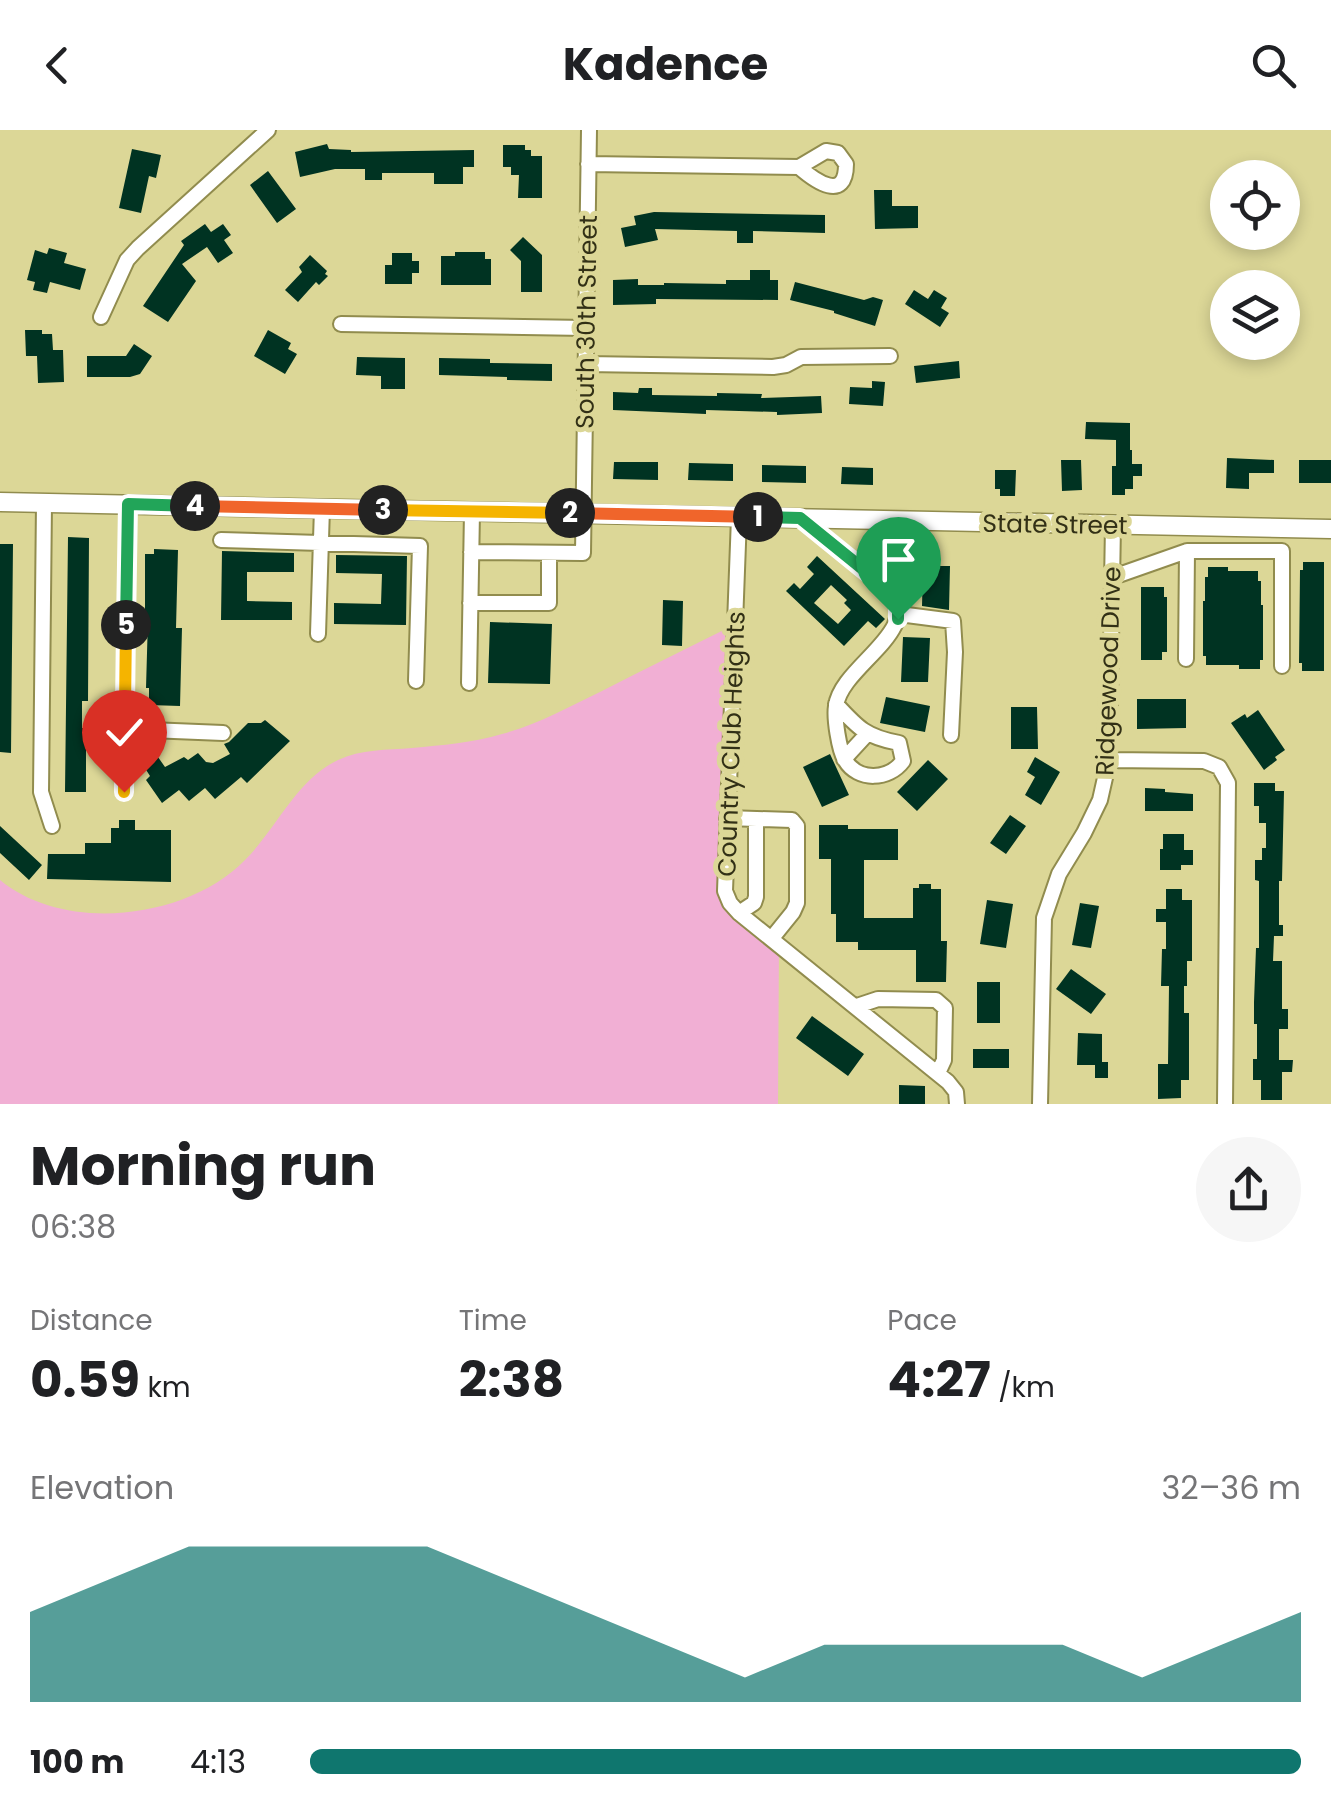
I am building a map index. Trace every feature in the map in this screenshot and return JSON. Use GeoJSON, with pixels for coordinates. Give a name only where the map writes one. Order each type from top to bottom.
{"type":"FeatureCollection","features":[{"type":"Feature","properties":{"kind":"main road","name":"State Street"},"geometry":{"type":"LineString","coordinates":[[0,502],[1331,529]]}},
{"type":"Feature","properties":{"kind":"street"},"geometry":{"type":"LineString","coordinates":[[101,316],[127,260],[268,130]]}},
{"type":"Feature","properties":{"kind":"street","name":"South 30th Street"},"geometry":{"type":"LineString","coordinates":[[549,553],[584,554],[588,130]]}},
{"type":"Feature","properties":{"kind":"street"},"geometry":{"type":"LineString","coordinates":[[588,164],[799,168]]}},
{"type":"Feature","properties":{"kind":"street"},"geometry":{"type":"LineString","coordinates":[[340,324],[586,328]]}},
{"type":"Feature","properties":{"kind":"street"},"geometry":{"type":"LineString","coordinates":[[586,364],[773,368],[801,358],[890,356]]}},
{"type":"Feature","properties":{"kind":"street"},"geometry":{"type":"LineString","coordinates":[[44,503],[41,792],[52,826]]}},
{"type":"Feature","properties":{"kind":"street"},"geometry":{"type":"LineString","coordinates":[[124,792],[128,504]]}},
{"type":"Feature","properties":{"kind":"street"},"geometry":{"type":"LineString","coordinates":[[318,634],[322,508]]}},
{"type":"Feature","properties":{"kind":"street"},"geometry":{"type":"LineString","coordinates":[[469,682],[472,512]]}},
{"type":"Feature","properties":{"kind":"street","name":"Country Club Heights"},"geometry":{"type":"LineString","coordinates":[[738,517],[725,891],[739,912],[938,1073],[952,1086],[958,1104]]}},
{"type":"Feature","properties":{"kind":"street"},"geometry":{"type":"LineString","coordinates":[[800,518],[890,591],[898,604],[899,614],[892,631],[850,676],[836,704],[844,759],[856,771],[876,777],[895,772],[903,762],[899,743],[876,739],[856,726],[836,704]]}},
{"type":"Feature","properties":{"kind":"street","name":"Ridgewood Drive"},"geometry":{"type":"LineString","coordinates":[[1040,1104],[1044,918],[1058,874],[1100,800],[1109,760],[1113,525]]}},
{"type":"Feature","properties":{"kind":"street"},"geometry":{"type":"LineString","coordinates":[[221,540],[420,546],[416,681]]}},
{"type":"Feature","properties":{"kind":"street"},"geometry":{"type":"LineString","coordinates":[[1113,578],[1187,551],[1282,552],[1282,666]]}},
{"type":"Feature","properties":{"kind":"street"},"geometry":{"type":"LineString","coordinates":[[1186,659],[1187,551]]}},
{"type":"Feature","properties":{"kind":"street"},"geometry":{"type":"LineString","coordinates":[[470,603],[549,603],[549,553],[471,552]]}},
{"type":"Feature","properties":{"kind":"street"},"geometry":{"type":"LineString","coordinates":[[899,614],[952,621],[952,735]]}},
{"type":"Feature","properties":{"kind":"street"},"geometry":{"type":"LineString","coordinates":[[125,729],[223,732]]}},
{"type":"Feature","properties":{"kind":"street"},"geometry":{"type":"LineString","coordinates":[[844,759],[868,734]]}},
{"type":"Feature","properties":{"kind":"street"},"geometry":{"type":"LineString","coordinates":[[1109,760],[1204,761],[1219,767],[1228,783],[1225,1104]]}},
{"type":"Feature","properties":{"kind":"street"},"geometry":{"type":"LineString","coordinates":[[727,818],[792,820],[799,831],[797,904],[772,938]]}},
{"type":"Feature","properties":{"kind":"street"},"geometry":{"type":"LineString","coordinates":[[739,912],[756,897],[756,819]]}},
{"type":"Feature","properties":{"kind":"street"},"geometry":{"type":"LineString","coordinates":[[857,1006],[878,999],[936,1000],[945,1008],[944,1060],[938,1073]]}},
{"type":"Feature","properties":{"kind":"shaded area"},"geometry":{"type":"Polygon","coordinates":[[[736,624],[725,891],[779,943],[778,1104],[0,1104],[0,880],[27,897],[58,908],[91,913],[126,912],[192,896],[221,880],[245,860],[310,780],[338,760],[365,752],[469,742],[515,730],[564,710],[736,624]]]}},
{"type":"Feature","properties":{"kind":"building"},"geometry":{"type":"Polygon","coordinates":[[[327,144],[329,149],[351,152],[474,150],[474,167],[463,167],[463,184],[434,184],[434,173],[382,173],[382,180],[365,180],[365,169],[335,169],[300,177],[295,152],[327,144]]]}},
{"type":"Feature","properties":{"kind":"building"},"geometry":{"type":"Polygon","coordinates":[[[503,145],[525,145],[531,156],[542,156],[542,198],[518,198],[519,175],[511,175],[511,167],[503,167],[503,145]]]}},
{"type":"Feature","properties":{"kind":"building"},"geometry":{"type":"Polygon","coordinates":[[[132,149],[161,155],[156,178],[149,176],[141,213],[119,208],[132,149]]]}},
{"type":"Feature","properties":{"kind":"building"},"geometry":{"type":"Polygon","coordinates":[[[268,171],[296,209],[277,223],[250,185],[268,171]]]}},
{"type":"Feature","properties":{"kind":"building"},"geometry":{"type":"Polygon","coordinates":[[[874,190],[892,190],[892,206],[918,206],[918,228],[875,229],[874,190]]]}},
{"type":"Feature","properties":{"kind":"building"},"geometry":{"type":"Polygon","coordinates":[[[654,212],[825,215],[825,233],[753,231],[753,243],[737,243],[737,231],[655,229],[658,240],[625,247],[621,228],[636,225],[634,216],[654,212]]]}},
{"type":"Feature","properties":{"kind":"building"},"geometry":{"type":"Polygon","coordinates":[[[205,224],[211,232],[223,224],[231,235],[224,240],[233,253],[218,263],[207,247],[182,264],[196,281],[168,322],[143,306],[184,245],[181,241],[205,224]]]}},
{"type":"Feature","properties":{"kind":"building"},"geometry":{"type":"Polygon","coordinates":[[[523,237],[542,255],[542,292],[521,292],[521,261],[510,250],[523,237]]]}},
{"type":"Feature","properties":{"kind":"building"},"geometry":{"type":"Polygon","coordinates":[[[49,248],[67,253],[64,263],[86,269],[80,290],[50,282],[47,293],[33,290],[35,282],[27,280],[35,250],[47,254],[49,248]]]}},
{"type":"Feature","properties":{"kind":"building"},"geometry":{"type":"Polygon","coordinates":[[[455,252],[485,252],[485,259],[491,259],[491,285],[441,285],[441,256],[455,256],[455,252]]]}},
{"type":"Feature","properties":{"kind":"building"},"geometry":{"type":"Polygon","coordinates":[[[392,253],[412,253],[412,261],[419,261],[419,273],[412,273],[412,284],[385,284],[385,265],[392,265],[392,253]]]}},
{"type":"Feature","properties":{"kind":"building"},"geometry":{"type":"Polygon","coordinates":[[[310,255],[328,276],[319,285],[316,282],[298,302],[285,290],[302,272],[299,267],[310,255]]]}},
{"type":"Feature","properties":{"kind":"building"},"geometry":{"type":"Polygon","coordinates":[[[750,270],[770,270],[770,280],[778,280],[778,300],[656,299],[656,304],[613,305],[613,280],[638,279],[638,285],[726,284],[726,280],[750,280],[750,270]]]}},
{"type":"Feature","properties":{"kind":"building"},"geometry":{"type":"Polygon","coordinates":[[[795,282],[864,300],[883,300],[875,326],[790,300],[795,282]]]}},
{"type":"Feature","properties":{"kind":"building"},"geometry":{"type":"Polygon","coordinates":[[[914,290],[928,299],[934,290],[947,298],[941,308],[949,313],[940,327],[905,304],[914,290]]]}},
{"type":"Feature","properties":{"kind":"building"},"geometry":{"type":"Polygon","coordinates":[[[25,330],[52,334],[53,350],[63,350],[64,382],[38,383],[37,356],[26,356],[25,330]]]}},
{"type":"Feature","properties":{"kind":"building"},"geometry":{"type":"Polygon","coordinates":[[[268,330],[291,343],[288,349],[297,354],[285,374],[254,356],[268,330]]]}},
{"type":"Feature","properties":{"kind":"building"},"geometry":{"type":"Polygon","coordinates":[[[134,344],[152,356],[140,374],[87,377],[87,356],[126,356],[134,344]]]}},
{"type":"Feature","properties":{"kind":"building"},"geometry":{"type":"Polygon","coordinates":[[[357,357],[405,358],[405,389],[381,389],[381,376],[356,375],[357,357]]]}},
{"type":"Feature","properties":{"kind":"building"},"geometry":{"type":"Polygon","coordinates":[[[439,358],[552,364],[552,381],[439,375],[439,358]]]}},
{"type":"Feature","properties":{"kind":"building"},"geometry":{"type":"Polygon","coordinates":[[[959,361],[960,378],[916,383],[914,366],[959,361]]]}},
{"type":"Feature","properties":{"kind":"building"},"geometry":{"type":"Polygon","coordinates":[[[872,381],[885,382],[883,406],[849,404],[850,387],[872,388],[872,381]]]}},
{"type":"Feature","properties":{"kind":"building"},"geometry":{"type":"Polygon","coordinates":[[[639,388],[652,388],[652,395],[821,396],[822,413],[613,410],[613,392],[638,393],[639,388]]]}},
{"type":"Feature","properties":{"kind":"building"},"geometry":{"type":"Polygon","coordinates":[[[1086,422],[1130,423],[1132,464],[1142,464],[1142,476],[1133,476],[1133,489],[1125,489],[1125,495],[1112,495],[1116,440],[1085,439],[1086,422]]]}},
{"type":"Feature","properties":{"kind":"building"},"geometry":{"type":"Polygon","coordinates":[[[1227,458],[1274,460],[1274,473],[1249,473],[1249,489],[1226,488],[1227,458]]]}},
{"type":"Feature","properties":{"kind":"building"},"geometry":{"type":"Polygon","coordinates":[[[1061,460],[1081,460],[1082,490],[1062,491],[1061,460]]]}},
{"type":"Feature","properties":{"kind":"building"},"geometry":{"type":"Polygon","coordinates":[[[1299,460],[1331,460],[1331,483],[1299,483],[1299,460]]]}},
{"type":"Feature","properties":{"kind":"building"},"geometry":{"type":"Polygon","coordinates":[[[614,462],[658,462],[658,480],[613,479],[614,462]]]}},
{"type":"Feature","properties":{"kind":"building"},"geometry":{"type":"Polygon","coordinates":[[[689,463],[733,464],[733,481],[688,480],[689,463]]]}},
{"type":"Feature","properties":{"kind":"building"},"geometry":{"type":"Polygon","coordinates":[[[762,465],[806,466],[806,483],[762,482],[762,465]]]}},
{"type":"Feature","properties":{"kind":"building"},"geometry":{"type":"Polygon","coordinates":[[[842,467],[873,468],[873,485],[841,484],[842,467]]]}},
{"type":"Feature","properties":{"kind":"building"},"geometry":{"type":"Polygon","coordinates":[[[995,470],[1016,470],[1015,496],[1000,496],[1000,489],[995,489],[995,470]]]}},
{"type":"Feature","properties":{"kind":"building"},"geometry":{"type":"Polygon","coordinates":[[[68,537],[89,538],[88,701],[82,701],[82,728],[99,728],[99,742],[86,742],[86,792],[65,792],[68,537]]]}},
{"type":"Feature","properties":{"kind":"building"},"geometry":{"type":"Polygon","coordinates":[[[0,544],[13,544],[11,753],[0,752],[0,544]]]}},
{"type":"Feature","properties":{"kind":"building"},"geometry":{"type":"Polygon","coordinates":[[[154,549],[178,550],[180,706],[149,705],[146,688],[145,554],[154,554],[154,549]]]}},
{"type":"Feature","properties":{"kind":"building"},"geometry":{"type":"Polygon","coordinates":[[[222,551],[294,553],[294,572],[247,572],[247,601],[292,602],[292,620],[221,620],[222,551]]]}},
{"type":"Feature","properties":{"kind":"building"},"geometry":{"type":"Polygon","coordinates":[[[336,555],[407,556],[406,625],[334,624],[334,603],[381,604],[382,574],[336,573],[336,555]]]}},
{"type":"Feature","properties":{"kind":"building"},"geometry":{"type":"Polygon","coordinates":[[[817,556],[885,619],[876,628],[868,621],[844,646],[786,591],[794,583],[800,589],[814,574],[807,567],[817,556]],[[831,585],[814,603],[838,624],[851,610],[844,603],[847,600],[831,585]]]}},
{"type":"Feature","properties":{"kind":"building"},"geometry":{"type":"Polygon","coordinates":[[[1303,562],[1324,562],[1324,671],[1302,671],[1299,663],[1303,562]]]}},
{"type":"Feature","properties":{"kind":"building"},"geometry":{"type":"Polygon","coordinates":[[[923,566],[950,566],[949,610],[922,606],[923,566]]]}},
{"type":"Feature","properties":{"kind":"building"},"geometry":{"type":"Polygon","coordinates":[[[1208,567],[1258,571],[1263,605],[1260,669],[1206,665],[1203,601],[1208,567]]]}},
{"type":"Feature","properties":{"kind":"building"},"geometry":{"type":"Polygon","coordinates":[[[1141,587],[1164,587],[1167,597],[1167,652],[1162,652],[1162,660],[1141,660],[1141,587]]]}},
{"type":"Feature","properties":{"kind":"building"},"geometry":{"type":"Polygon","coordinates":[[[663,600],[683,601],[682,646],[662,645],[663,600]]]}},
{"type":"Feature","properties":{"kind":"building"},"geometry":{"type":"Polygon","coordinates":[[[490,622],[552,624],[550,684],[488,683],[490,622]]]}},
{"type":"Feature","properties":{"kind":"building"},"geometry":{"type":"Polygon","coordinates":[[[903,637],[930,638],[928,682],[901,682],[903,637]]]}},
{"type":"Feature","properties":{"kind":"building"},"geometry":{"type":"Polygon","coordinates":[[[886,697],[930,706],[925,732],[880,723],[886,697]]]}},
{"type":"Feature","properties":{"kind":"building"},"geometry":{"type":"Polygon","coordinates":[[[1137,699],[1186,699],[1186,728],[1137,729],[1137,699]]]}},
{"type":"Feature","properties":{"kind":"building"},"geometry":{"type":"Polygon","coordinates":[[[1011,707],[1037,707],[1038,749],[1011,749],[1011,707]]]}},
{"type":"Feature","properties":{"kind":"building"},"geometry":{"type":"Polygon","coordinates":[[[1258,710],[1285,750],[1264,770],[1231,723],[1258,710]]]}},
{"type":"Feature","properties":{"kind":"building"},"geometry":{"type":"Polygon","coordinates":[[[265,720],[290,741],[247,783],[241,777],[215,799],[205,788],[189,801],[179,790],[162,803],[146,780],[150,776],[143,757],[153,750],[165,767],[198,753],[206,762],[213,763],[230,754],[224,744],[248,723],[265,720]]]}},
{"type":"Feature","properties":{"kind":"building"},"geometry":{"type":"Polygon","coordinates":[[[830,754],[849,795],[822,807],[803,767],[830,754]]]}},
{"type":"Feature","properties":{"kind":"building"},"geometry":{"type":"Polygon","coordinates":[[[1035,757],[1060,772],[1041,805],[1025,795],[1035,777],[1027,772],[1035,757]]]}},
{"type":"Feature","properties":{"kind":"building"},"geometry":{"type":"Polygon","coordinates":[[[928,760],[948,779],[917,811],[897,792],[928,760]]]}},
{"type":"Feature","properties":{"kind":"building"},"geometry":{"type":"Polygon","coordinates":[[[1254,783],[1275,783],[1275,791],[1284,791],[1279,881],[1279,925],[1283,925],[1283,936],[1274,936],[1273,961],[1282,961],[1282,1009],[1288,1009],[1288,1029],[1279,1029],[1279,1060],[1293,1060],[1292,1072],[1282,1072],[1282,1100],[1261,1100],[1261,1080],[1253,1080],[1253,1059],[1257,1059],[1254,1002],[1259,948],[1259,881],[1255,880],[1255,860],[1262,860],[1262,848],[1266,848],[1266,823],[1259,823],[1254,783]]]}},
{"type":"Feature","properties":{"kind":"building"},"geometry":{"type":"Polygon","coordinates":[[[1145,788],[1193,794],[1193,811],[1145,811],[1145,788]]]}},
{"type":"Feature","properties":{"kind":"building"},"geometry":{"type":"Polygon","coordinates":[[[1010,815],[1026,826],[1006,854],[990,843],[1010,815]]]}},
{"type":"Feature","properties":{"kind":"building"},"geometry":{"type":"Polygon","coordinates":[[[119,820],[135,820],[135,830],[171,830],[171,882],[47,879],[48,854],[85,854],[85,843],[111,843],[111,828],[119,828],[119,820]]]}},
{"type":"Feature","properties":{"kind":"building"},"geometry":{"type":"Polygon","coordinates":[[[819,825],[898,829],[898,860],[864,860],[864,918],[913,918],[913,888],[931,884],[931,889],[941,889],[941,941],[947,941],[946,982],[916,982],[916,950],[858,950],[858,942],[836,942],[836,914],[831,914],[831,859],[819,859],[819,825]]]}},
{"type":"Feature","properties":{"kind":"building"},"geometry":{"type":"Polygon","coordinates":[[[0,826],[42,865],[29,880],[0,853],[0,826]]]}},
{"type":"Feature","properties":{"kind":"building"},"geometry":{"type":"Polygon","coordinates":[[[1163,834],[1184,834],[1184,850],[1193,850],[1193,865],[1181,865],[1181,870],[1160,870],[1163,834]]]}},
{"type":"Feature","properties":{"kind":"building"},"geometry":{"type":"Polygon","coordinates":[[[1166,889],[1182,889],[1182,900],[1192,900],[1192,961],[1187,961],[1184,986],[1184,1013],[1189,1013],[1189,1080],[1181,1080],[1181,1098],[1158,1099],[1158,1064],[1168,1064],[1169,986],[1161,986],[1166,922],[1156,922],[1156,909],[1166,909],[1166,889]]]}},
{"type":"Feature","properties":{"kind":"building"},"geometry":{"type":"Polygon","coordinates":[[[987,900],[1013,904],[1006,948],[980,944],[987,900]]]}},
{"type":"Feature","properties":{"kind":"building"},"geometry":{"type":"Polygon","coordinates":[[[1080,903],[1099,906],[1091,948],[1072,945],[1080,903]]]}},
{"type":"Feature","properties":{"kind":"building"},"geometry":{"type":"Polygon","coordinates":[[[1071,969],[1106,994],[1091,1014],[1056,989],[1071,969]]]}},
{"type":"Feature","properties":{"kind":"building"},"geometry":{"type":"Polygon","coordinates":[[[977,982],[1000,982],[1000,1023],[977,1023],[977,982]]]}},
{"type":"Feature","properties":{"kind":"building"},"geometry":{"type":"Polygon","coordinates":[[[812,1016],[864,1054],[848,1076],[796,1038],[812,1016]]]}},
{"type":"Feature","properties":{"kind":"building"},"geometry":{"type":"Polygon","coordinates":[[[1078,1033],[1102,1034],[1102,1062],[1108,1062],[1108,1078],[1095,1078],[1095,1065],[1077,1065],[1078,1033]]]}},
{"type":"Feature","properties":{"kind":"building"},"geometry":{"type":"Polygon","coordinates":[[[973,1049],[1009,1049],[1009,1068],[973,1068],[973,1049]]]}},
{"type":"Feature","properties":{"kind":"building"},"geometry":{"type":"Polygon","coordinates":[[[899,1085],[925,1086],[925,1104],[899,1104],[899,1085]]]}},
{"type":"Feature","properties":{"kind":"route"},"geometry":{"type":"LineString","coordinates":[[124,792],[128,504],[800,518],[890,591],[898,604],[898,619]]}}]}
